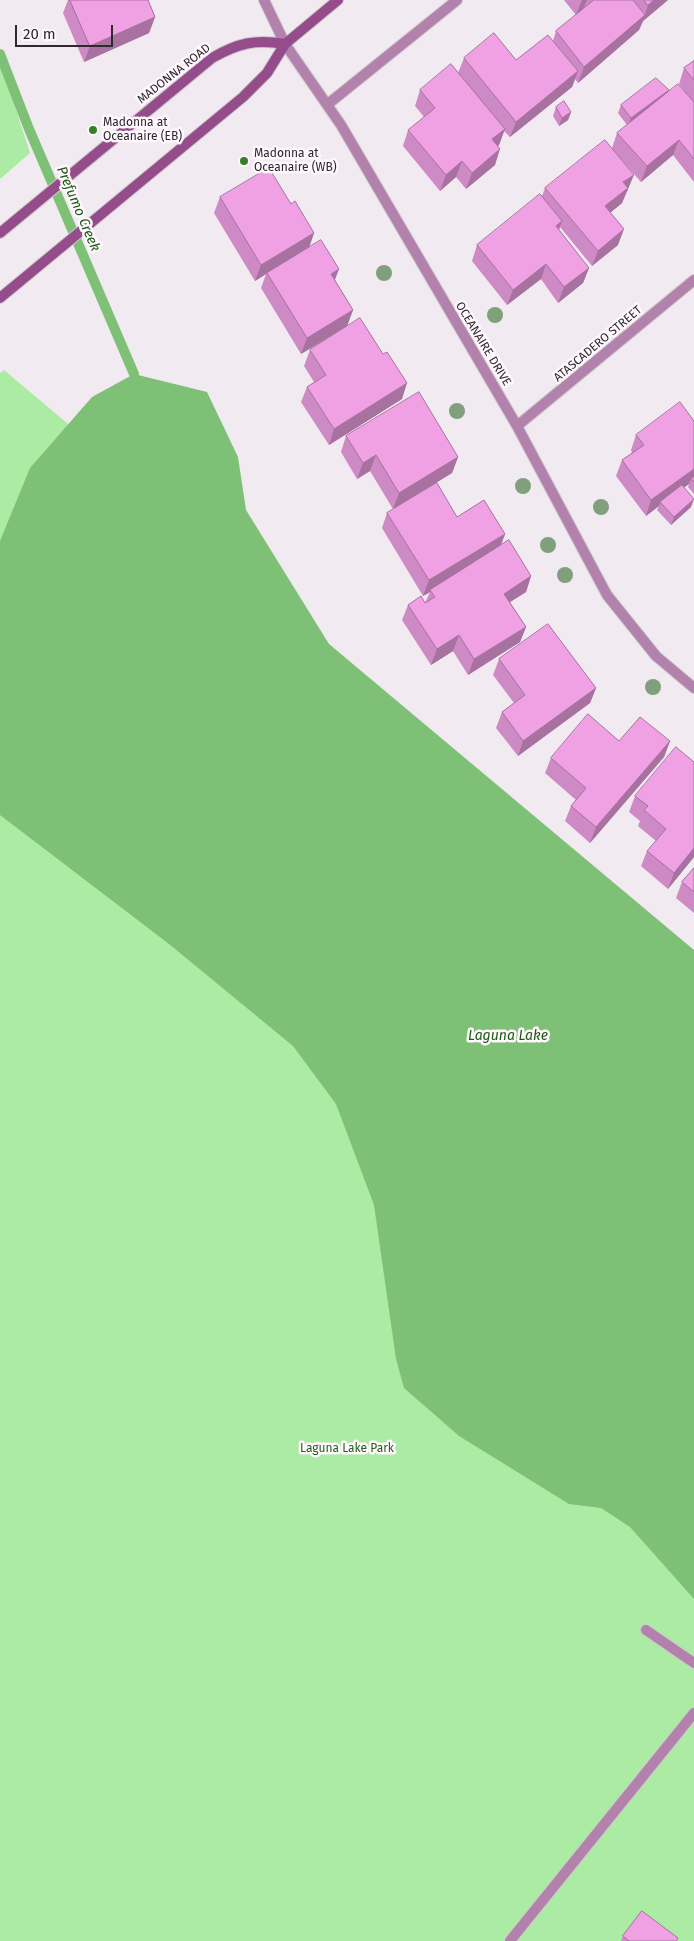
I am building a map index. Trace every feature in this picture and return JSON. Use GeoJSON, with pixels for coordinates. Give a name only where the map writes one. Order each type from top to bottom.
{"type":"FeatureCollection","features":[{"type":"Feature","properties":{"kind":"main road"},"geometry":{"type":"LineString","coordinates":[[0,298],[253,88],[272,66],[285,44],[338,0]]}},
{"type":"Feature","properties":{"kind":"main road","name":"MADONNA ROAD"},"geometry":{"type":"LineString","coordinates":[[0,233],[212,58],[228,49],[245,43],[265,41],[285,44]]}},
{"type":"Feature","properties":{"kind":"street","name":"OCEANAIRE DRIVE"},"geometry":{"type":"LineString","coordinates":[[264,0],[285,44],[328,104],[517,426],[607,595],[656,656],[694,688]]}},
{"type":"Feature","properties":{"kind":"street"},"geometry":{"type":"LineString","coordinates":[[328,104],[457,0]]}},
{"type":"Feature","properties":{"kind":"street","name":"ATASCADERO STREET"},"geometry":{"type":"LineString","coordinates":[[517,426],[694,280]]}},
{"type":"Feature","properties":{"kind":"street"},"geometry":{"type":"LineString","coordinates":[[646,1630],[694,1663]]}},
{"type":"Feature","properties":{"kind":"street"},"geometry":{"type":"LineString","coordinates":[[510,1941],[694,1713]]}},
{"type":"Feature","properties":{"kind":"green space"},"geometry":{"type":"Polygon","coordinates":[[[0,60],[30,153],[0,179],[0,60]]]}},
{"type":"Feature","properties":{"kind":"green space","name":"Laguna Lake Park"},"geometry":{"type":"Polygon","coordinates":[[[4,370],[329,644],[694,957],[694,1941],[0,1941],[0,373],[4,370]]]}},
{"type":"Feature","properties":{"kind":"water","name":"Laguna Lake"},"geometry":{"type":"Polygon","coordinates":[[[134,374],[207,392],[238,457],[246,510],[329,644],[694,950],[694,1599],[630,1527],[601,1508],[569,1504],[459,1436],[404,1388],[396,1359],[374,1205],[336,1104],[293,1046],[169,944],[0,815],[0,541],[30,468],[92,397],[134,374]]]}},
{"type":"Feature","properties":{"kind":"building"},"geometry":{"type":"Polygon","coordinates":[[[70,0],[148,0],[155,17],[90,46],[70,0]]]}},
{"type":"Feature","properties":{"kind":"building"},"geometry":{"type":"Polygon","coordinates":[[[594,0],[633,0],[645,15],[584,67],[556,31],[594,0]]]}},
{"type":"Feature","properties":{"kind":"building"},"geometry":{"type":"Polygon","coordinates":[[[644,0],[654,0],[648,5],[644,0]]]}},
{"type":"Feature","properties":{"kind":"building"},"geometry":{"type":"Polygon","coordinates":[[[494,33],[516,60],[548,35],[578,71],[516,122],[464,58],[494,33]]]}},
{"type":"Feature","properties":{"kind":"building"},"geometry":{"type":"Polygon","coordinates":[[[694,61],[694,80],[684,68],[694,61]]]}},
{"type":"Feature","properties":{"kind":"building"},"geometry":{"type":"Polygon","coordinates":[[[451,64],[505,129],[492,139],[500,149],[472,173],[462,161],[446,175],[408,130],[435,108],[420,90],[451,64]]]}},
{"type":"Feature","properties":{"kind":"building"},"geometry":{"type":"Polygon","coordinates":[[[656,78],[669,90],[631,118],[621,105],[656,78]]]}},
{"type":"Feature","properties":{"kind":"building"},"geometry":{"type":"Polygon","coordinates":[[[678,84],[694,102],[694,159],[679,140],[647,166],[617,133],[678,84]]]}},
{"type":"Feature","properties":{"kind":"building"},"geometry":{"type":"Polygon","coordinates":[[[564,101],[571,112],[562,118],[556,107],[564,101]]]}},
{"type":"Feature","properties":{"kind":"building"},"geometry":{"type":"Polygon","coordinates":[[[605,140],[634,175],[623,182],[628,188],[605,206],[624,229],[598,251],[545,188],[605,140]]]}},
{"type":"Feature","properties":{"kind":"building"},"geometry":{"type":"Polygon","coordinates":[[[269,168],[291,204],[295,201],[314,233],[261,265],[220,197],[269,168]]]}},
{"type":"Feature","properties":{"kind":"building"},"geometry":{"type":"Polygon","coordinates":[[[540,194],[562,221],[556,226],[589,268],[564,287],[546,264],[513,290],[477,245],[540,194]]]}},
{"type":"Feature","properties":{"kind":"building"},"geometry":{"type":"Polygon","coordinates":[[[321,240],[339,269],[331,274],[353,310],[307,338],[267,273],[321,240]]]}},
{"type":"Feature","properties":{"kind":"building"},"geometry":{"type":"Polygon","coordinates":[[[360,318],[383,354],[387,352],[407,383],[334,429],[307,387],[326,375],[310,350],[360,318]]]}},
{"type":"Feature","properties":{"kind":"building"},"geometry":{"type":"Polygon","coordinates":[[[419,392],[458,457],[399,493],[376,455],[363,463],[346,436],[419,392]]]}},
{"type":"Feature","properties":{"kind":"building"},"geometry":{"type":"Polygon","coordinates":[[[680,402],[694,421],[694,469],[651,500],[622,460],[644,445],[636,435],[680,402]]]}},
{"type":"Feature","properties":{"kind":"building"},"geometry":{"type":"Polygon","coordinates":[[[437,483],[457,517],[484,500],[505,534],[429,580],[387,513],[437,483]]]}},
{"type":"Feature","properties":{"kind":"building"},"geometry":{"type":"Polygon","coordinates":[[[682,485],[694,499],[674,517],[660,502],[682,485]]]}},
{"type":"Feature","properties":{"kind":"building"},"geometry":{"type":"Polygon","coordinates":[[[509,540],[531,576],[504,594],[526,627],[474,659],[459,635],[437,649],[408,605],[421,596],[425,603],[435,597],[430,590],[509,540]]]}},
{"type":"Feature","properties":{"kind":"building"},"geometry":{"type":"Polygon","coordinates":[[[548,624],[596,688],[523,741],[502,712],[525,695],[499,659],[548,624]]]}},
{"type":"Feature","properties":{"kind":"building"},"geometry":{"type":"Polygon","coordinates":[[[588,714],[619,741],[640,717],[670,741],[596,827],[571,806],[586,788],[551,758],[588,714]]]}},
{"type":"Feature","properties":{"kind":"building"},"geometry":{"type":"Polygon","coordinates":[[[676,747],[694,762],[694,848],[674,873],[647,851],[666,829],[644,810],[648,806],[635,796],[676,747]]]}},
{"type":"Feature","properties":{"kind":"building"},"geometry":{"type":"Polygon","coordinates":[[[694,868],[694,892],[682,882],[694,868]]]}},
{"type":"Feature","properties":{"kind":"building"},"geometry":{"type":"Polygon","coordinates":[[[642,1911],[678,1938],[676,1941],[629,1941],[623,1936],[642,1911]]]}},
{"type":"Feature","properties":{"kind":"waterway","name":"Prefumo Creek"},"geometry":{"type":"LineString","coordinates":[[0,54],[29,129],[134,374]]}},
{"type":"Feature","properties":{"kind":"place","name":"Madonna at Oceanaire (EB)"},"geometry":{"type":"Point","coordinates":[93,130]}},
{"type":"Feature","properties":{"kind":"place","name":"Madonna at Oceanaire (WB)"},"geometry":{"type":"Point","coordinates":[244,161]}}]}
